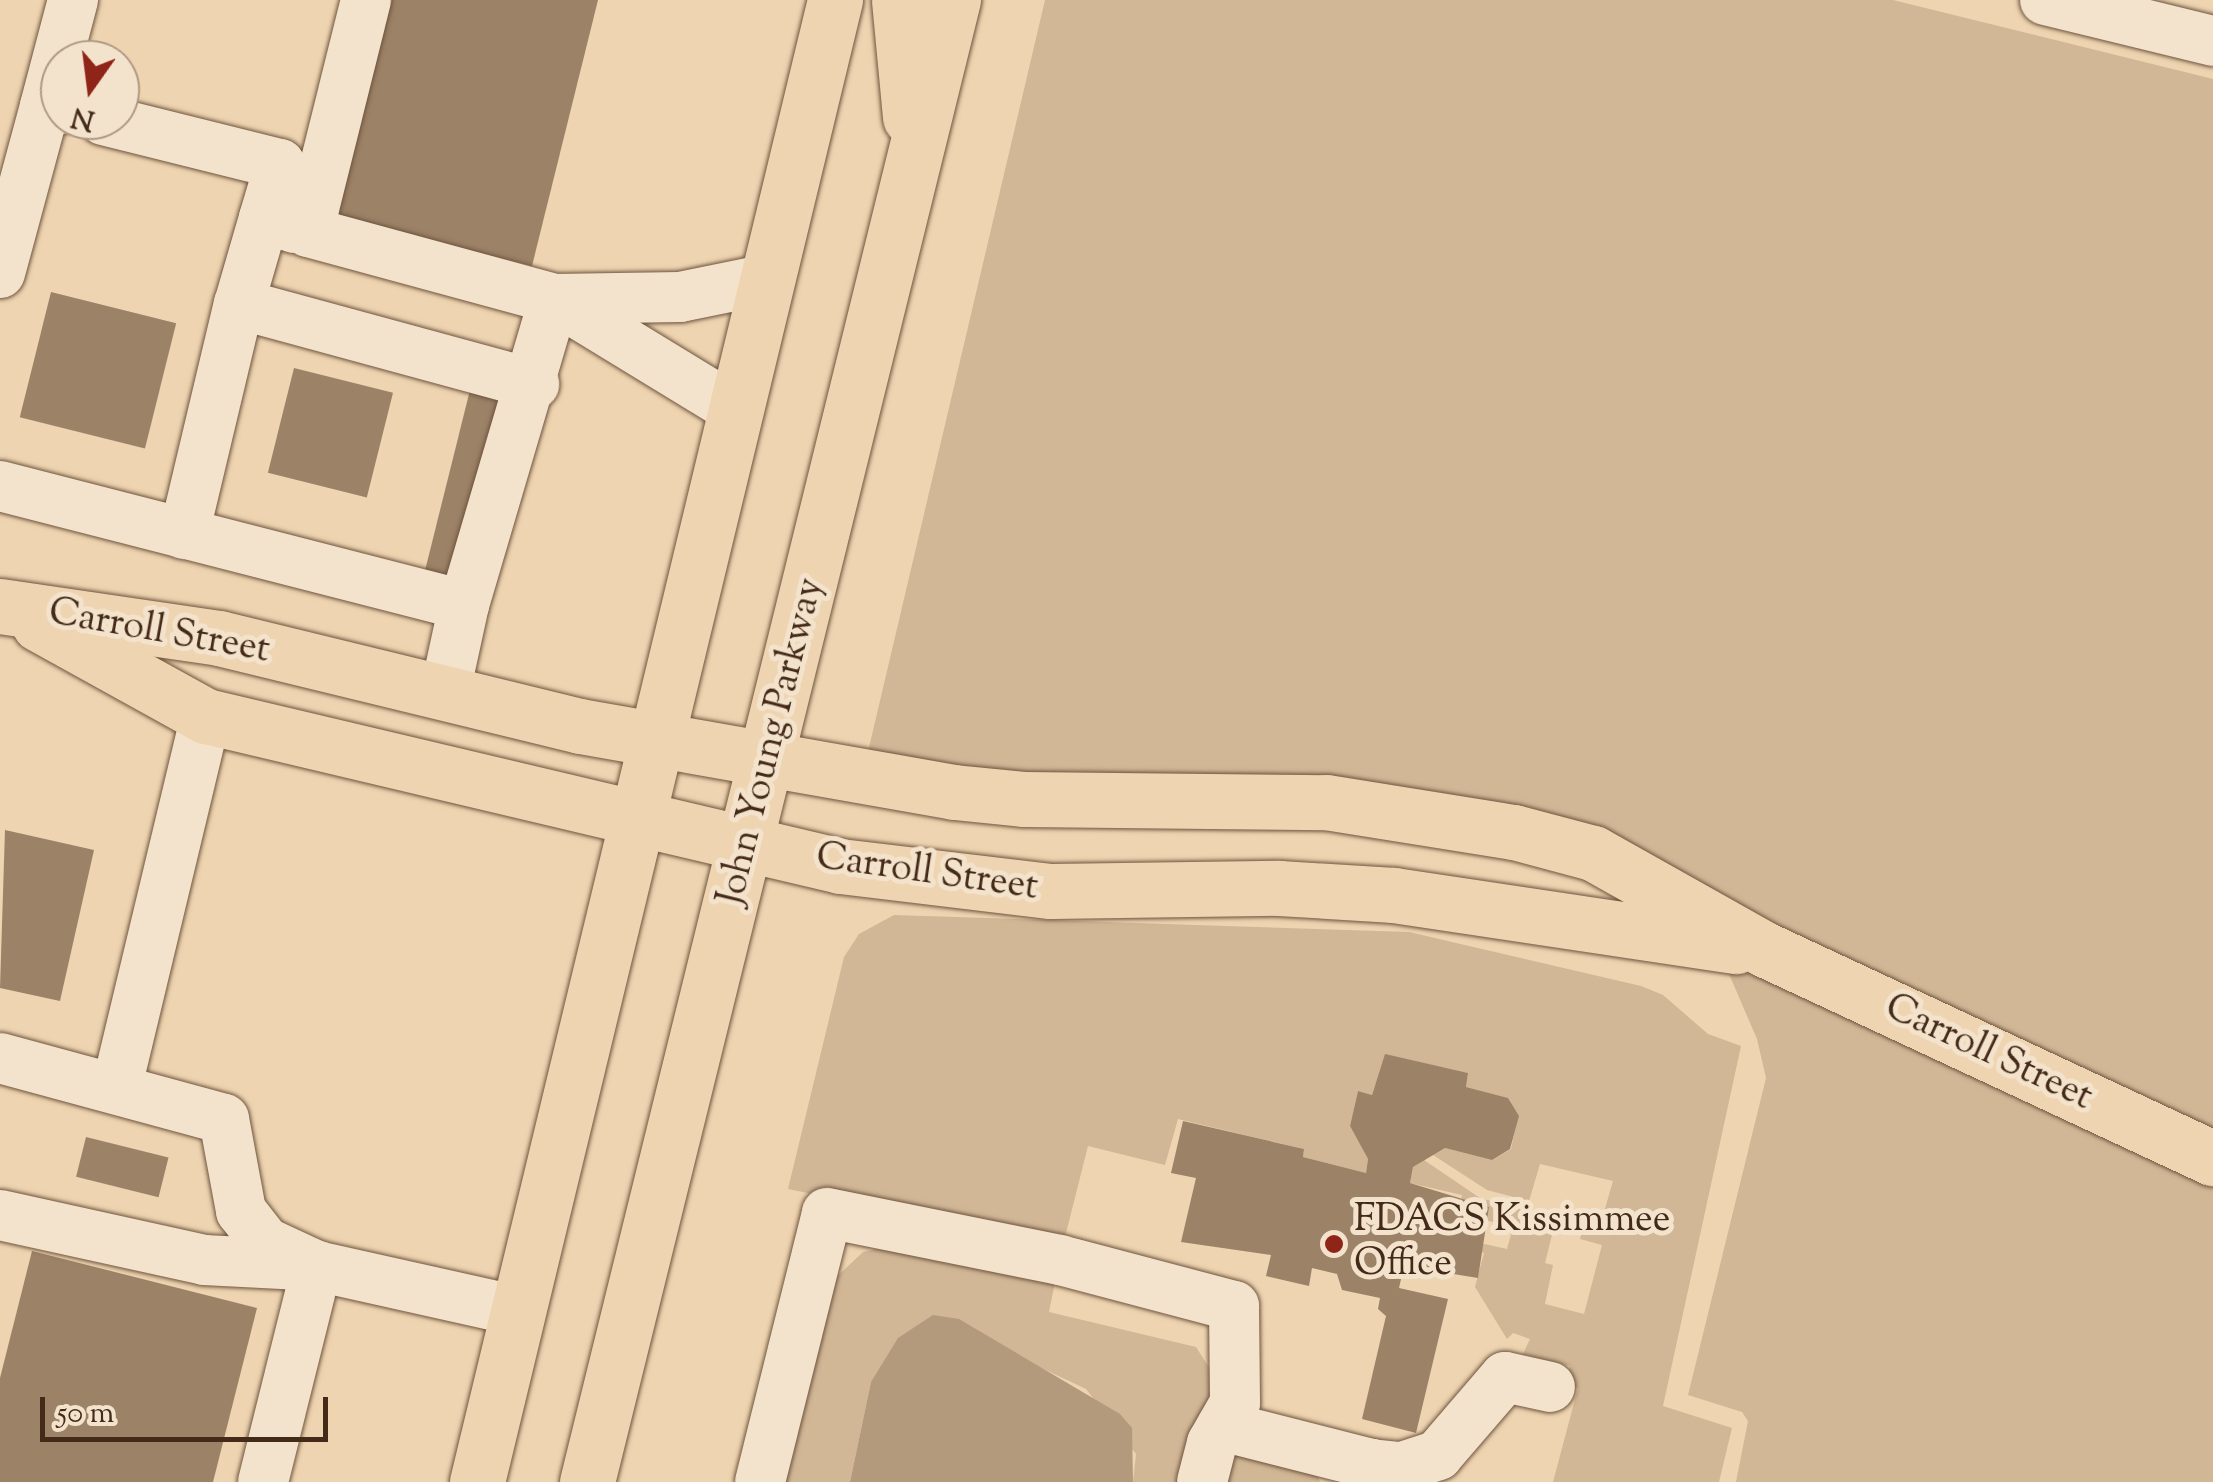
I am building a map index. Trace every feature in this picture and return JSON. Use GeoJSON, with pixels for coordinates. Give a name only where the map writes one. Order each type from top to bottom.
{"type":"FeatureCollection","features":[{"type":"Feature","properties":{"kind":"main road"},"geometry":{"type":"LineString","coordinates":[[476,1482],[835,0]]}},
{"type":"Feature","properties":{"kind":"main road"},"geometry":{"type":"LineString","coordinates":[[899,0],[914,160]]}},
{"type":"Feature","properties":{"kind":"main road","name":"John Young Parkway"},"geometry":{"type":"LineString","coordinates":[[587,1482],[748,846],[953,0]]}},
{"type":"Feature","properties":{"kind":"main road","name":"Carroll Street"},"geometry":{"type":"LineString","coordinates":[[5,607],[206,716],[748,846],[985,888],[1394,896],[1764,949]]}},
{"type":"Feature","properties":{"kind":"main road","name":"Carroll Street"},"geometry":{"type":"LineString","coordinates":[[5,607],[220,638],[657,740],[1023,799],[1326,802],[1514,832],[1593,852],[1764,949],[2213,1158]]}},
{"type":"Feature","properties":{"kind":"street"},"geometry":{"type":"LineString","coordinates":[[65,40],[73,0]]}},
{"type":"Feature","properties":{"kind":"street"},"geometry":{"type":"LineString","coordinates":[[184,534],[239,304],[286,225],[366,0]]}},
{"type":"Feature","properties":{"kind":"street"},"geometry":{"type":"LineString","coordinates":[[2045,0],[2213,42]]}},
{"type":"Feature","properties":{"kind":"street"},"geometry":{"type":"LineString","coordinates":[[140,129],[280,164],[286,225]]}},
{"type":"Feature","properties":{"kind":"street"},"geometry":{"type":"LineString","coordinates":[[0,273],[42,140]]}},
{"type":"Feature","properties":{"kind":"street"},"geometry":{"type":"LineString","coordinates":[[286,225],[554,300],[736,410]]}},
{"type":"Feature","properties":{"kind":"street"},"geometry":{"type":"LineString","coordinates":[[554,300],[680,298],[768,279]]}},
{"type":"Feature","properties":{"kind":"street"},"geometry":{"type":"LineString","coordinates":[[445,692],[464,605],[534,384],[554,300]]}},
{"type":"Feature","properties":{"kind":"street"},"geometry":{"type":"LineString","coordinates":[[239,304],[534,384]]}},
{"type":"Feature","properties":{"kind":"street"},"geometry":{"type":"LineString","coordinates":[[0,486],[464,605]]}},
{"type":"Feature","properties":{"kind":"street"},"geometry":{"type":"LineString","coordinates":[[117,1086],[206,716]]}},
{"type":"Feature","properties":{"kind":"street"},"geometry":{"type":"LineString","coordinates":[[0,1058],[117,1086],[224,1119],[241,1211],[264,1242],[317,1266]]}},
{"type":"Feature","properties":{"kind":"street"},"geometry":{"type":"LineString","coordinates":[[760,1482],[826,1213],[1060,1260],[1234,1306],[1235,1403],[1222,1426],[1202,1482]]}},
{"type":"Feature","properties":{"kind":"street"},"geometry":{"type":"LineString","coordinates":[[0,1215],[204,1260],[317,1266],[518,1311]]}},
{"type":"Feature","properties":{"kind":"street"},"geometry":{"type":"LineString","coordinates":[[263,1482],[317,1266]]}},
{"type":"Feature","properties":{"kind":"street"},"geometry":{"type":"LineString","coordinates":[[1222,1426],[1369,1473],[1438,1455],[1505,1377],[1550,1387]]}},
{"type":"Feature","properties":{"kind":"shaded area"},"geometry":{"type":"Polygon","coordinates":[[[1045,0],[1893,0],[2213,79],[2213,1132],[1786,935],[1787,929],[1771,927],[1600,832],[1025,777],[867,756],[1045,0]]]}},
{"type":"Feature","properties":{"kind":"shaded area"},"geometry":{"type":"Polygon","coordinates":[[[894,915],[1409,932],[1641,986],[1663,995],[1708,1034],[1741,1046],[1663,1406],[1732,1428],[1719,1482],[1553,1482],[1578,1388],[1567,1384],[1570,1366],[1523,1354],[1530,1339],[1513,1333],[1507,1339],[1475,1287],[1484,1253],[1478,1251],[1480,1243],[1507,1249],[1513,1227],[1485,1220],[1488,1207],[1461,1200],[1462,1195],[1410,1183],[1413,1167],[1424,1160],[1480,1198],[1556,1219],[1545,1263],[1553,1265],[1545,1304],[1584,1314],[1602,1245],[1580,1239],[1586,1216],[1602,1219],[1613,1181],[1540,1164],[1529,1201],[1487,1190],[1433,1155],[1445,1148],[1492,1160],[1511,1149],[1518,1116],[1507,1098],[1466,1087],[1468,1073],[1385,1055],[1372,1095],[1358,1091],[1350,1126],[1368,1159],[1366,1173],[1303,1157],[1304,1149],[1178,1119],[1165,1165],[1088,1146],[1063,1245],[788,1189],[844,957],[859,934],[894,915]]]}},
{"type":"Feature","properties":{"kind":"shaded area"},"geometry":{"type":"Polygon","coordinates":[[[1726,967],[1757,971],[2213,1182],[2213,1482],[1736,1482],[1748,1421],[1742,1412],[1688,1395],[1766,1078],[1757,1039],[1726,967]]]}},
{"type":"Feature","properties":{"kind":"shaded area"},"geometry":{"type":"Polygon","coordinates":[[[887,1247],[1056,1277],[1049,1312],[1196,1347],[1217,1380],[1181,1482],[1133,1482],[1136,1454],[1086,1389],[1001,1349],[871,1382],[850,1482],[778,1482],[828,1285],[863,1252],[887,1247]]]}},
{"type":"Feature","properties":{"kind":"shaded area"},"geometry":{"type":"Polygon","coordinates":[[[933,1315],[959,1319],[1120,1414],[1132,1428],[1133,1482],[850,1482],[871,1382],[898,1338],[933,1315]]]}},
{"type":"Feature","properties":{"kind":"shaded area"},"geometry":{"type":"Polygon","coordinates":[[[1226,1452],[1317,1474],[1320,1482],[1217,1482],[1226,1452]]]}},
{"type":"Feature","properties":{"kind":"building"},"geometry":{"type":"Polygon","coordinates":[[[391,0],[598,0],[532,266],[337,217],[391,0]]]}},
{"type":"Feature","properties":{"kind":"building"},"geometry":{"type":"Polygon","coordinates":[[[51,292],[176,323],[145,448],[20,417],[51,292]]]}},
{"type":"Feature","properties":{"kind":"building"},"geometry":{"type":"Polygon","coordinates":[[[294,368],[393,393],[367,497],[268,473],[294,368]]]}},
{"type":"Feature","properties":{"kind":"building"},"geometry":{"type":"Polygon","coordinates":[[[471,386],[512,396],[466,580],[425,569],[471,386]]]}},
{"type":"Feature","properties":{"kind":"building"},"geometry":{"type":"Polygon","coordinates":[[[5,830],[94,850],[60,1001],[0,988],[5,830]]]}},
{"type":"Feature","properties":{"kind":"building","name":"FDACS Kissimmee Office"},"geometry":{"type":"Polygon","coordinates":[[[1385,1054],[1468,1073],[1466,1087],[1508,1098],[1519,1116],[1510,1149],[1492,1160],[1445,1148],[1413,1167],[1410,1183],[1489,1207],[1478,1278],[1404,1266],[1399,1288],[1448,1299],[1416,1433],[1362,1419],[1386,1316],[1378,1309],[1380,1298],[1342,1290],[1337,1274],[1312,1268],[1309,1286],[1266,1276],[1271,1255],[1181,1242],[1196,1178],[1171,1173],[1183,1121],[1304,1149],[1303,1157],[1366,1173],[1368,1159],[1350,1126],[1358,1091],[1372,1095],[1385,1054]]]}},
{"type":"Feature","properties":{"kind":"building"},"geometry":{"type":"Polygon","coordinates":[[[86,1137],[168,1158],[159,1197],[76,1177],[86,1137]]]}},
{"type":"Feature","properties":{"kind":"building"},"geometry":{"type":"Polygon","coordinates":[[[32,1251],[257,1308],[213,1482],[0,1482],[0,1378],[32,1251]]]}},
{"type":"Feature","properties":{"kind":"place","name":"FDACS Kissimmee Office"},"geometry":{"type":"Point","coordinates":[1334,1244]}}]}
